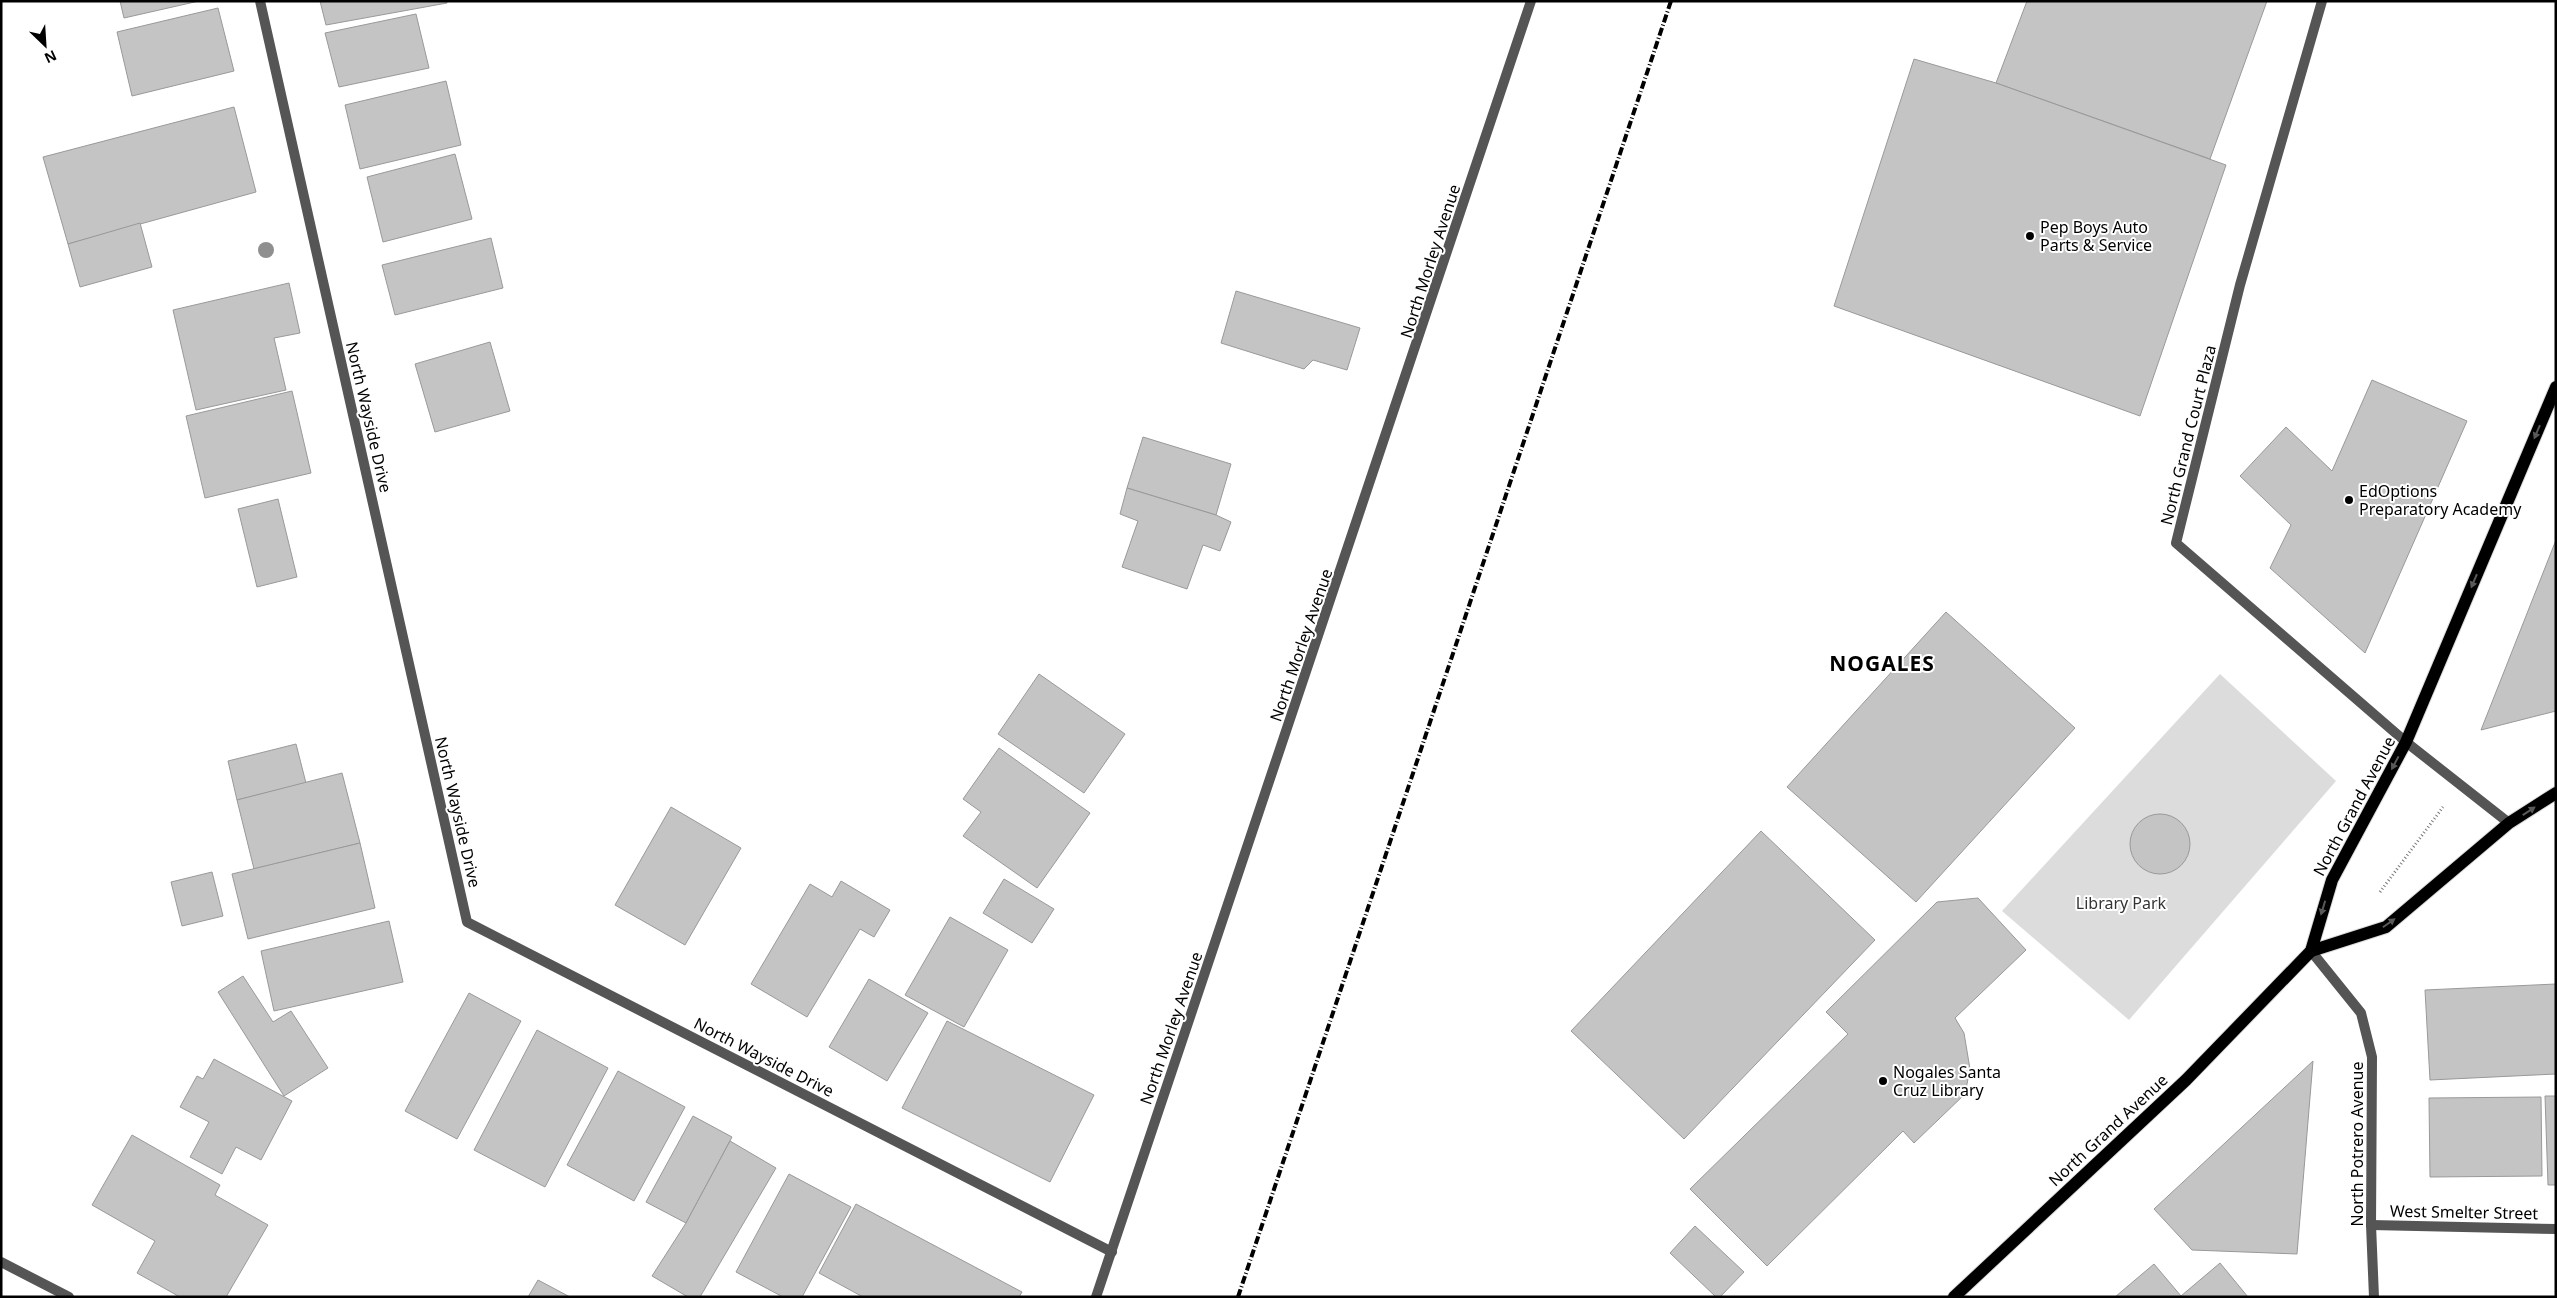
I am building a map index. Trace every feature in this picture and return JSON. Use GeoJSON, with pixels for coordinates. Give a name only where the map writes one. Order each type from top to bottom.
{"type":"FeatureCollection","features":[{"type":"Feature","properties":{"kind":"main road","name":"North Grand Avenue"},"geometry":{"type":"LineString","coordinates":[[1954,1297],[2186,1080],[2311,951],[2332,880],[2406,742],[2556,387]]}},
{"type":"Feature","properties":{"kind":"main road"},"geometry":{"type":"LineString","coordinates":[[2311,951],[2386,927],[2509,823],[2556,793]]}},
{"type":"Feature","properties":{"kind":"street","name":"North Wayside Drive"},"geometry":{"type":"LineString","coordinates":[[260,1],[467,922],[1112,1252]]}},
{"type":"Feature","properties":{"kind":"street","name":"North Morley Avenue"},"geometry":{"type":"LineString","coordinates":[[1096,1297],[1531,1]]}},
{"type":"Feature","properties":{"kind":"street","name":"North Grand Court Plaza"},"geometry":{"type":"LineString","coordinates":[[2322,1],[2240,285],[2176,543],[2406,742],[2509,823]]}},
{"type":"Feature","properties":{"kind":"street","name":"North Potrero Avenue"},"geometry":{"type":"LineString","coordinates":[[2311,951],[2361,1013],[2372,1057],[2371,1225],[2374,1297]]}},
{"type":"Feature","properties":{"kind":"street","name":"West Smelter Street"},"geometry":{"type":"LineString","coordinates":[[2371,1225],[2556,1229]]}},
{"type":"Feature","properties":{"kind":"street"},"geometry":{"type":"LineString","coordinates":[[1,1262],[69,1297]]}},
{"type":"Feature","properties":{"kind":"path"},"geometry":{"type":"LineString","coordinates":[[2374,899],[2445,804]]}},
{"type":"Feature","properties":{"kind":"green space","name":"Library Park"},"geometry":{"type":"Polygon","coordinates":[[[2220,674],[2336,781],[2129,1020],[2002,911],[2220,674]]]}},
{"type":"Feature","properties":{"kind":"building"},"geometry":{"type":"Polygon","coordinates":[[[120,1],[199,1],[124,18],[120,1]]]}},
{"type":"Feature","properties":{"kind":"building"},"geometry":{"type":"Polygon","coordinates":[[[320,1],[447,1],[447,3],[326,25],[320,1]]]}},
{"type":"Feature","properties":{"kind":"building"},"geometry":{"type":"Polygon","coordinates":[[[2027,1],[2267,1],[2210,159],[1996,83],[2027,1]]]}},
{"type":"Feature","properties":{"kind":"building"},"geometry":{"type":"Polygon","coordinates":[[[218,8],[234,71],[132,96],[117,32],[218,8]]]}},
{"type":"Feature","properties":{"kind":"building"},"geometry":{"type":"Polygon","coordinates":[[[416,14],[429,68],[339,87],[325,33],[416,14]]]}},
{"type":"Feature","properties":{"kind":"building","name":"Pep Boys Auto Parts & Service"},"geometry":{"type":"Polygon","coordinates":[[[1914,59],[1996,83],[2226,165],[2140,416],[1834,306],[1914,59]]]}},
{"type":"Feature","properties":{"kind":"building"},"geometry":{"type":"Polygon","coordinates":[[[446,81],[461,145],[360,169],[345,105],[446,81]]]}},
{"type":"Feature","properties":{"kind":"building"},"geometry":{"type":"Polygon","coordinates":[[[234,107],[256,192],[68,244],[43,157],[234,107]]]}},
{"type":"Feature","properties":{"kind":"building"},"geometry":{"type":"Polygon","coordinates":[[[455,154],[472,219],[383,242],[367,177],[455,154]]]}},
{"type":"Feature","properties":{"kind":"building"},"geometry":{"type":"Polygon","coordinates":[[[140,223],[152,267],[80,287],[68,244],[140,223]]]}},
{"type":"Feature","properties":{"kind":"building"},"geometry":{"type":"Polygon","coordinates":[[[491,238],[503,288],[395,315],[382,265],[491,238]]]}},
{"type":"Feature","properties":{"kind":"building"},"geometry":{"type":"Polygon","coordinates":[[[289,283],[300,333],[274,338],[286,390],[196,410],[173,310],[289,283]]]}},
{"type":"Feature","properties":{"kind":"building"},"geometry":{"type":"Polygon","coordinates":[[[1236,291],[1360,328],[1347,370],[1313,360],[1304,369],[1221,343],[1236,291]]]}},
{"type":"Feature","properties":{"kind":"building"},"geometry":{"type":"Polygon","coordinates":[[[490,342],[510,411],[435,432],[415,364],[490,342]]]}},
{"type":"Feature","properties":{"kind":"building","name":"EdOptions Preparatory Academy"},"geometry":{"type":"Polygon","coordinates":[[[2372,380],[2467,421],[2365,653],[2270,568],[2291,525],[2240,476],[2286,427],[2332,471],[2372,380]]]}},
{"type":"Feature","properties":{"kind":"building"},"geometry":{"type":"Polygon","coordinates":[[[292,391],[311,473],[205,498],[186,416],[292,391]]]}},
{"type":"Feature","properties":{"kind":"building"},"geometry":{"type":"Polygon","coordinates":[[[1143,437],[1231,464],[1216,515],[1127,488],[1143,437]]]}},
{"type":"Feature","properties":{"kind":"building"},"geometry":{"type":"Polygon","coordinates":[[[1127,488],[1216,515],[1231,522],[1220,551],[1203,545],[1187,589],[1122,567],[1138,521],[1120,514],[1127,488]]]}},
{"type":"Feature","properties":{"kind":"building"},"geometry":{"type":"Polygon","coordinates":[[[278,499],[297,577],[257,587],[238,509],[278,499]]]}},
{"type":"Feature","properties":{"kind":"building"},"geometry":{"type":"Polygon","coordinates":[[[2556,540],[2556,711],[2481,730],[2556,540]]]}},
{"type":"Feature","properties":{"kind":"building"},"geometry":{"type":"Polygon","coordinates":[[[1946,612],[2075,728],[1916,902],[1787,787],[1946,612]]]}},
{"type":"Feature","properties":{"kind":"building"},"geometry":{"type":"Polygon","coordinates":[[[1039,674],[1125,734],[1084,793],[998,734],[1039,674]]]}},
{"type":"Feature","properties":{"kind":"building"},"geometry":{"type":"Polygon","coordinates":[[[296,744],[306,783],[237,800],[228,761],[296,744]]]}},
{"type":"Feature","properties":{"kind":"building"},"geometry":{"type":"Polygon","coordinates":[[[999,748],[1090,813],[1037,888],[963,836],[981,812],[963,799],[999,748]]]}},
{"type":"Feature","properties":{"kind":"building"},"geometry":{"type":"Polygon","coordinates":[[[342,773],[360,843],[254,869],[237,800],[342,773]]]}},
{"type":"Feature","properties":{"kind":"building"},"geometry":{"type":"Polygon","coordinates":[[[671,807],[741,848],[685,945],[615,905],[671,807]]]}},
{"type":"Feature","properties":{"kind":"building"},"geometry":{"type":"Polygon","coordinates":[[[2154,814],[2166,814],[2177,819],[2185,827],[2190,838],[2188,856],[2177,869],[2166,874],[2154,874],[2143,869],[2135,861],[2130,850],[2130,838],[2135,827],[2143,819],[2154,814]]]}},
{"type":"Feature","properties":{"kind":"building"},"geometry":{"type":"Polygon","coordinates":[[[1761,831],[1875,940],[1684,1139],[1571,1031],[1761,831]]]}},
{"type":"Feature","properties":{"kind":"building"},"geometry":{"type":"Polygon","coordinates":[[[360,843],[375,908],[248,939],[232,874],[360,843]]]}},
{"type":"Feature","properties":{"kind":"building"},"geometry":{"type":"Polygon","coordinates":[[[212,872],[223,916],[182,926],[171,882],[212,872]]]}},
{"type":"Feature","properties":{"kind":"building"},"geometry":{"type":"Polygon","coordinates":[[[1004,879],[1054,909],[1032,943],[983,913],[1004,879]]]}},
{"type":"Feature","properties":{"kind":"building"},"geometry":{"type":"Polygon","coordinates":[[[841,881],[890,910],[874,937],[860,929],[807,1017],[751,984],[810,884],[832,897],[841,881]]]}},
{"type":"Feature","properties":{"kind":"building","name":"Nogales Santa Cruz Library"},"geometry":{"type":"Polygon","coordinates":[[[1978,898],[2026,950],[1955,1018],[1964,1033],[1970,1069],[1965,1094],[1914,1143],[1903,1131],[1767,1266],[1690,1189],[1848,1034],[1826,1012],[1937,902],[1978,898]]]}},
{"type":"Feature","properties":{"kind":"building"},"geometry":{"type":"Polygon","coordinates":[[[950,917],[1008,950],[964,1027],[905,995],[950,917]]]}},
{"type":"Feature","properties":{"kind":"building"},"geometry":{"type":"Polygon","coordinates":[[[389,921],[403,982],[274,1011],[261,951],[389,921]]]}},
{"type":"Feature","properties":{"kind":"building"},"geometry":{"type":"Polygon","coordinates":[[[243,976],[273,1022],[291,1011],[328,1068],[284,1096],[218,992],[243,976]]]}},
{"type":"Feature","properties":{"kind":"building"},"geometry":{"type":"Polygon","coordinates":[[[869,979],[928,1013],[887,1081],[829,1047],[869,979]]]}},
{"type":"Feature","properties":{"kind":"building"},"geometry":{"type":"Polygon","coordinates":[[[2556,984],[2556,1074],[2430,1080],[2425,990],[2556,984]]]}},
{"type":"Feature","properties":{"kind":"building"},"geometry":{"type":"Polygon","coordinates":[[[469,993],[521,1021],[457,1139],[405,1111],[469,993]]]}},
{"type":"Feature","properties":{"kind":"building"},"geometry":{"type":"Polygon","coordinates":[[[947,1021],[1094,1095],[1050,1182],[902,1108],[947,1021]]]}},
{"type":"Feature","properties":{"kind":"building"},"geometry":{"type":"Polygon","coordinates":[[[537,1030],[608,1068],[545,1187],[474,1150],[537,1030]]]}},
{"type":"Feature","properties":{"kind":"building"},"geometry":{"type":"Polygon","coordinates":[[[214,1059],[292,1101],[261,1160],[236,1147],[222,1174],[190,1157],[209,1122],[180,1107],[197,1076],[203,1079],[214,1059]]]}},
{"type":"Feature","properties":{"kind":"building"},"geometry":{"type":"Polygon","coordinates":[[[2313,1061],[2297,1254],[2192,1250],[2154,1209],[2313,1061]]]}},
{"type":"Feature","properties":{"kind":"building"},"geometry":{"type":"Polygon","coordinates":[[[618,1071],[685,1107],[634,1201],[567,1165],[618,1071]]]}},
{"type":"Feature","properties":{"kind":"building"},"geometry":{"type":"Polygon","coordinates":[[[2545,1096],[2556,1096],[2556,1185],[2548,1185],[2545,1096]]]}},
{"type":"Feature","properties":{"kind":"building"},"geometry":{"type":"Polygon","coordinates":[[[2541,1097],[2542,1176],[2430,1177],[2429,1098],[2541,1097]]]}},
{"type":"Feature","properties":{"kind":"building"},"geometry":{"type":"Polygon","coordinates":[[[693,1116],[732,1137],[686,1223],[646,1202],[693,1116]]]}},
{"type":"Feature","properties":{"kind":"building"},"geometry":{"type":"Polygon","coordinates":[[[132,1135],[220,1185],[215,1195],[268,1225],[226,1297],[180,1297],[137,1273],[155,1241],[92,1205],[132,1135]]]}},
{"type":"Feature","properties":{"kind":"building"},"geometry":{"type":"Polygon","coordinates":[[[730,1141],[776,1168],[700,1297],[688,1297],[652,1276],[686,1223],[730,1141]]]}},
{"type":"Feature","properties":{"kind":"building"},"geometry":{"type":"Polygon","coordinates":[[[789,1174],[851,1207],[802,1297],[783,1297],[736,1272],[789,1174]]]}},
{"type":"Feature","properties":{"kind":"building"},"geometry":{"type":"Polygon","coordinates":[[[856,1204],[1022,1292],[1019,1297],[863,1297],[819,1273],[856,1204]]]}},
{"type":"Feature","properties":{"kind":"building"},"geometry":{"type":"Polygon","coordinates":[[[1695,1226],[1744,1272],[1720,1297],[1716,1297],[1670,1253],[1695,1226]]]}},
{"type":"Feature","properties":{"kind":"building"},"geometry":{"type":"Polygon","coordinates":[[[2220,1263],[2248,1297],[2115,1297],[2154,1264],[2181,1296],[2220,1263]]]}},
{"type":"Feature","properties":{"kind":"building"},"geometry":{"type":"Polygon","coordinates":[[[538,1280],[570,1297],[528,1297],[538,1280]]]}},
{"type":"Feature","properties":{"kind":"railway"},"geometry":{"type":"LineString","coordinates":[[1238,1297],[1671,1]]}},
{"type":"Feature","properties":{"kind":"place","name":"Pep Boys Auto Parts & Service"},"geometry":{"type":"Point","coordinates":[2030,236]}},
{"type":"Feature","properties":{"kind":"place","name":"EdOptions Preparatory Academy"},"geometry":{"type":"Point","coordinates":[2349,500]}},
{"type":"Feature","properties":{"kind":"place","name":"Nogales Santa Cruz Library"},"geometry":{"type":"Point","coordinates":[1883,1081]}},
{"type":"Feature","properties":{"kind":"district","name":"NOGALES"},"geometry":{"type":"Point","coordinates":[1882,664]}}]}
